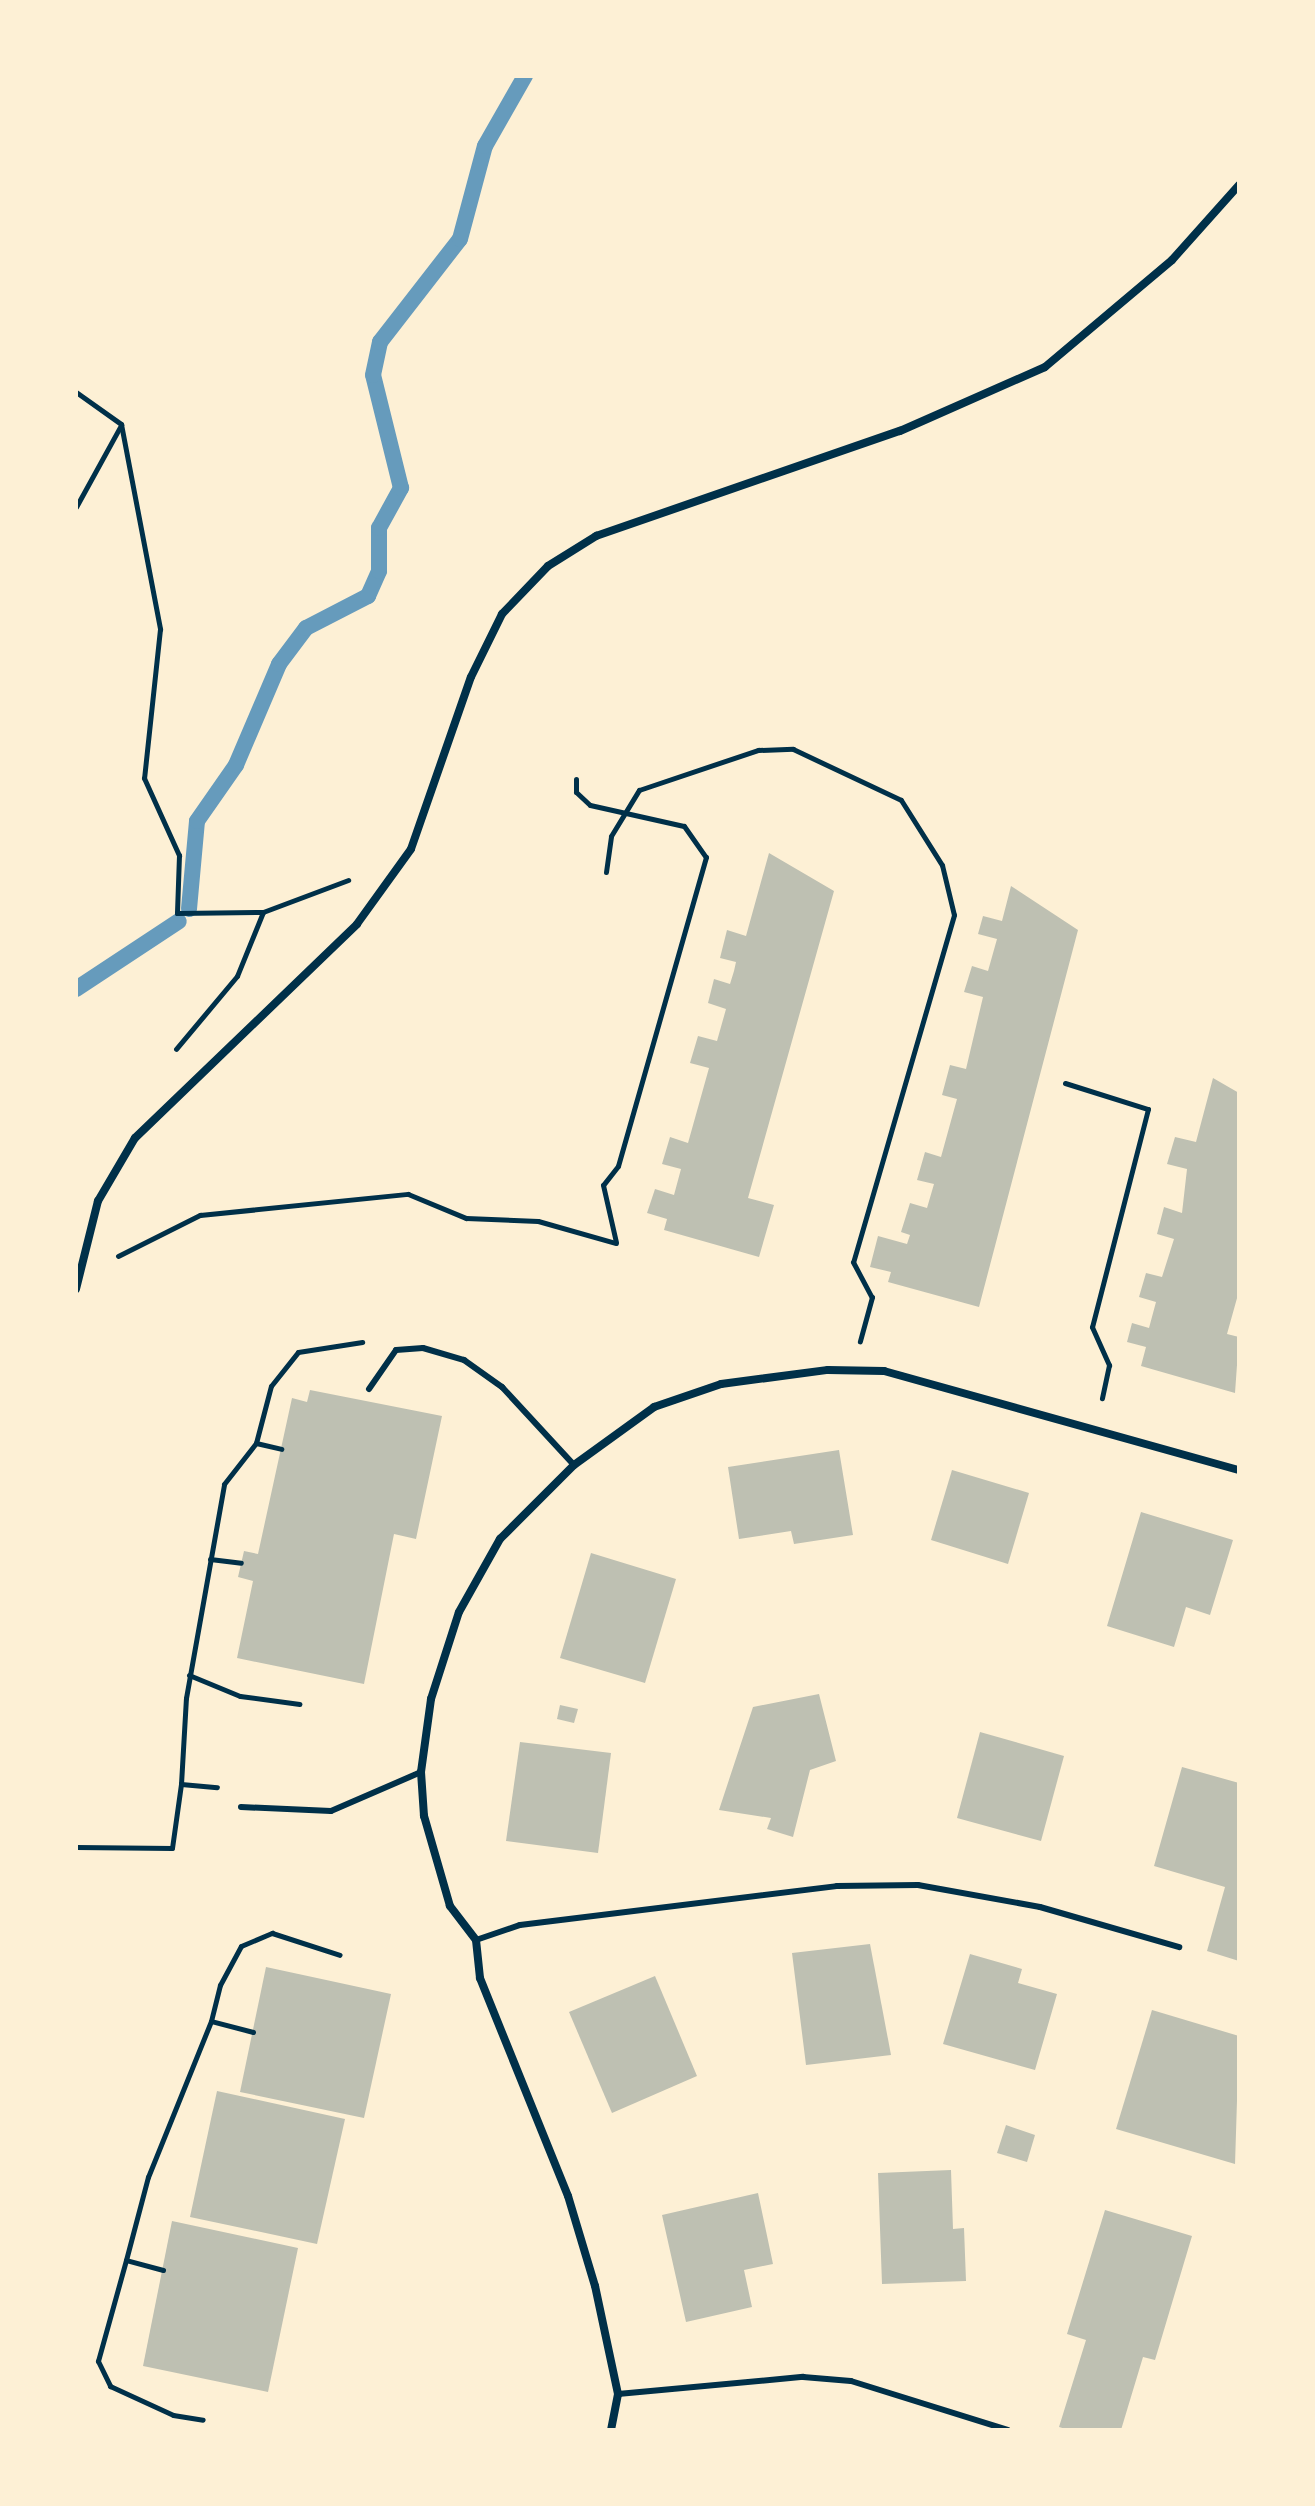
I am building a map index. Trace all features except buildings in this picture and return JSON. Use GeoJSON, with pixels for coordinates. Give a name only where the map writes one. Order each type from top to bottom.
{"type":"FeatureCollection","features":[{"type":"Feature","properties":{"kind":"street"},"geometry":{"type":"LineString","coordinates":[[76,1289],[98,1201],[135,1138],[357,924],[411,849],[471,677],[502,614],[548,566],[596,536],[900,431],[1045,367],[1172,260],[1239,185]]}},
{"type":"Feature","properties":{"kind":"street"},"geometry":{"type":"LineString","coordinates":[[611,2430],[618,2394],[568,2196],[480,1978],[476,1940],[450,1906],[424,1816],[421,1772],[431,1699],[472,1583],[500,1539],[574,1465],[654,1407],[721,1384],[884,1371],[1239,1470]]}},
{"type":"Feature","properties":{"kind":"lane"},"geometry":{"type":"LineString","coordinates":[[369,1389],[396,1350],[423,1348],[464,1360],[502,1387],[574,1465]]}},
{"type":"Feature","properties":{"kind":"lane"},"geometry":{"type":"LineString","coordinates":[[241,1807],[331,1811],[421,1772]]}},
{"type":"Feature","properties":{"kind":"lane"},"geometry":{"type":"LineString","coordinates":[[476,1940],[520,1925],[837,1886],[918,1885],[1040,1907],[1179,1947]]}},
{"type":"Feature","properties":{"kind":"lane"},"geometry":{"type":"LineString","coordinates":[[618,2394],[803,2377],[851,2381],[1008,2430]]}},
{"type":"Feature","properties":{"kind":"path"},"geometry":{"type":"LineString","coordinates":[[76,392],[121,424],[160,629],[144,778],[179,855],[177,913],[263,912],[356,876]]}},
{"type":"Feature","properties":{"kind":"path"},"geometry":{"type":"LineString","coordinates":[[76,507],[121,424]]}},
{"type":"Feature","properties":{"kind":"path"},"geometry":{"type":"LineString","coordinates":[[606,872],[625,811],[639,790],[664,777],[758,750],[793,749],[901,800],[942,865],[954,915],[853,1262],[872,1297],[860,1342]]}},
{"type":"Feature","properties":{"kind":"path"},"geometry":{"type":"LineString","coordinates":[[80,1275],[200,1215],[408,1194],[466,1218],[538,1221],[616,1243],[603,1185],[618,1166],[706,857],[684,826],[590,805],[576,792],[576,779]]}},
{"type":"Feature","properties":{"kind":"path"},"geometry":{"type":"LineString","coordinates":[[164,1061],[237,976],[263,912]]}},
{"type":"Feature","properties":{"kind":"path"},"geometry":{"type":"LineString","coordinates":[[1065,1083],[1148,1109],[1150,1123],[1092,1327],[1109,1365],[1101,1399]]}},
{"type":"Feature","properties":{"kind":"path"},"geometry":{"type":"LineString","coordinates":[[76,1847],[172,1848],[181,1784],[189,1675],[224,1484],[256,1443],[271,1386],[298,1352],[328,1343],[396,1350]]}},
{"type":"Feature","properties":{"kind":"path"},"geometry":{"type":"LineString","coordinates":[[256,1443],[281,1449]]}},
{"type":"Feature","properties":{"kind":"path"},"geometry":{"type":"LineString","coordinates":[[210,1559],[241,1563]]}},
{"type":"Feature","properties":{"kind":"path"},"geometry":{"type":"LineString","coordinates":[[189,1675],[240,1696],[299,1704]]}},
{"type":"Feature","properties":{"kind":"path"},"geometry":{"type":"LineString","coordinates":[[181,1784],[226,1788],[241,1807]]}},
{"type":"Feature","properties":{"kind":"path"},"geometry":{"type":"LineString","coordinates":[[203,2420],[173,2415],[110,2386],[98,2361],[148,2177],[211,2021],[220,1985],[241,1946],[272,1933],[340,1955]]}},
{"type":"Feature","properties":{"kind":"path"},"geometry":{"type":"LineString","coordinates":[[211,2021],[253,2032]]}},
{"type":"Feature","properties":{"kind":"path"},"geometry":{"type":"LineString","coordinates":[[126,2260],[163,2270]]}},
{"type":"Feature","properties":{"kind":"waterway"},"geometry":{"type":"LineString","coordinates":[[189,909],[197,821],[236,765],[279,664],[306,628],[368,596],[379,571],[379,528],[401,488],[373,375],[380,342],[460,239],[485,146],[525,76]]}},
{"type":"Feature","properties":{"kind":"waterway"},"geometry":{"type":"LineString","coordinates":[[76,989],[179,921]]}}]}
